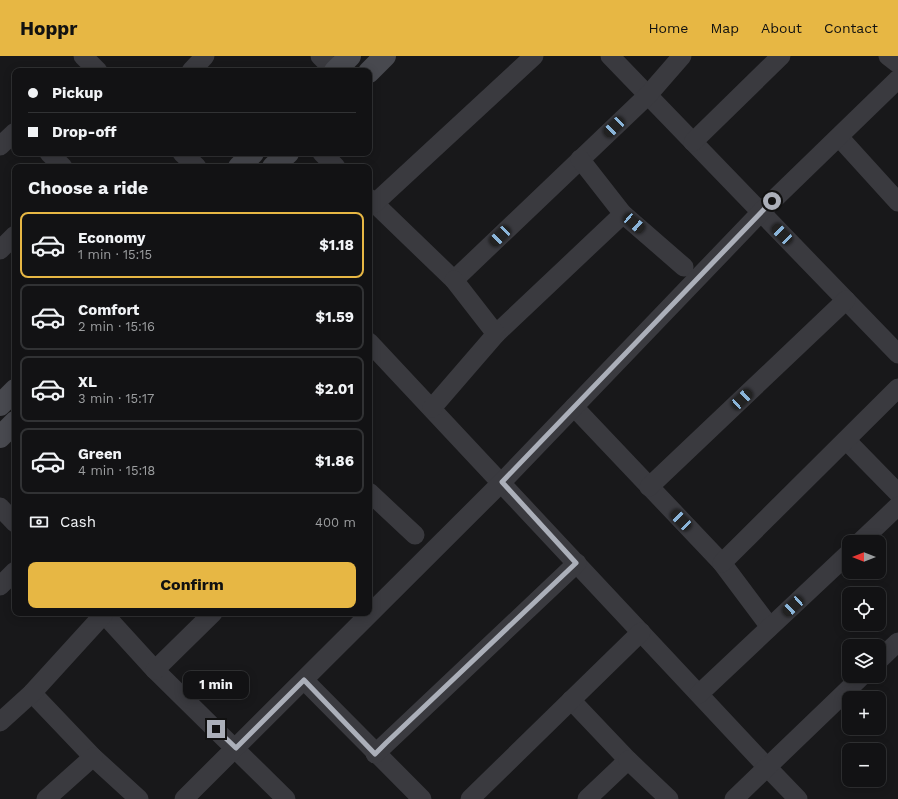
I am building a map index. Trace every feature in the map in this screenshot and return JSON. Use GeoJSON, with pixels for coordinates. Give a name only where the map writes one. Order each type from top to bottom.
{"type":"FeatureCollection","features":[{"type":"Feature","properties":{"kind":"street"},"geometry":{"type":"LineString","coordinates":[[194,68],[205,56]]}},
{"type":"Feature","properties":{"kind":"street"},"geometry":{"type":"LineString","coordinates":[[320,56],[332,68]]}},
{"type":"Feature","properties":{"kind":"street"},"geometry":{"type":"LineString","coordinates":[[338,68],[350,56]]}},
{"type":"Feature","properties":{"kind":"street"},"geometry":{"type":"LineString","coordinates":[[372,69],[386,56]]}},
{"type":"Feature","properties":{"kind":"street"},"geometry":{"type":"LineString","coordinates":[[496,334],[454,280],[372,200],[534,56]]}},
{"type":"Feature","properties":{"kind":"street"},"geometry":{"type":"LineString","coordinates":[[610,56],[898,354]]}},
{"type":"Feature","properties":{"kind":"street"},"geometry":{"type":"LineString","coordinates":[[454,280],[648,95],[682,56]]}},
{"type":"Feature","properties":{"kind":"street"},"geometry":{"type":"LineString","coordinates":[[693,142],[781,56]]}},
{"type":"Feature","properties":{"kind":"street"},"geometry":{"type":"LineString","coordinates":[[372,612],[574,408],[761,212],[839,137],[894,66]]}},
{"type":"Feature","properties":{"kind":"street"},"geometry":{"type":"LineString","coordinates":[[0,146],[12,135]]}},
{"type":"Feature","properties":{"kind":"street"},"geometry":{"type":"LineString","coordinates":[[839,137],[898,202]]}},
{"type":"Feature","properties":{"kind":"street"},"geometry":{"type":"LineString","coordinates":[[52,156],[59,164]]}},
{"type":"Feature","properties":{"kind":"street"},"geometry":{"type":"LineString","coordinates":[[185,156],[194,164]]}},
{"type":"Feature","properties":{"kind":"street"},"geometry":{"type":"LineString","coordinates":[[242,164],[250,156]]}},
{"type":"Feature","properties":{"kind":"street"},"geometry":{"type":"LineString","coordinates":[[276,164],[285,156]]}},
{"type":"Feature","properties":{"kind":"street"},"geometry":{"type":"LineString","coordinates":[[325,156],[333,164]]}},
{"type":"Feature","properties":{"kind":"street"},"geometry":{"type":"LineString","coordinates":[[580,159],[623,214],[684,267]]}},
{"type":"Feature","properties":{"kind":"street"},"geometry":{"type":"LineString","coordinates":[[432,408],[496,334],[623,214]]}},
{"type":"Feature","properties":{"kind":"street"},"geometry":{"type":"LineString","coordinates":[[0,250],[12,238]]}},
{"type":"Feature","properties":{"kind":"street"},"geometry":{"type":"LineString","coordinates":[[650,487],[846,300]]}},
{"type":"Feature","properties":{"kind":"street"},"geometry":{"type":"LineString","coordinates":[[372,349],[432,408],[798,799]]}},
{"type":"Feature","properties":{"kind":"street"},"geometry":{"type":"LineString","coordinates":[[722,563],[898,388]]}},
{"type":"Feature","properties":{"kind":"street"},"geometry":{"type":"LineString","coordinates":[[0,405],[12,393]]}},
{"type":"Feature","properties":{"kind":"street"},"geometry":{"type":"LineString","coordinates":[[574,408],[722,563],[770,627]]}},
{"type":"Feature","properties":{"kind":"street"},"geometry":{"type":"LineString","coordinates":[[0,437],[12,425]]}},
{"type":"Feature","properties":{"kind":"street"},"geometry":{"type":"LineString","coordinates":[[846,440],[898,493]]}},
{"type":"Feature","properties":{"kind":"street"},"geometry":{"type":"LineString","coordinates":[[372,495],[415,535]]}},
{"type":"Feature","properties":{"kind":"street"},"geometry":{"type":"LineString","coordinates":[[867,535],[898,506]]}},
{"type":"Feature","properties":{"kind":"street"},"geometry":{"type":"LineString","coordinates":[[0,507],[12,520]]}},
{"type":"Feature","properties":{"kind":"street"},"geometry":{"type":"LineString","coordinates":[[699,694],[842,560]]}},
{"type":"Feature","properties":{"kind":"street"},"geometry":{"type":"LineString","coordinates":[[375,754],[576,563]]}},
{"type":"Feature","properties":{"kind":"street"},"geometry":{"type":"LineString","coordinates":[[0,586],[12,574]]}},
{"type":"Feature","properties":{"kind":"street"},"geometry":{"type":"LineString","coordinates":[[0,722],[32,693],[100,616]]}},
{"type":"Feature","properties":{"kind":"street"},"geometry":{"type":"LineString","coordinates":[[106,616],[155,670],[236,748],[286,799]]}},
{"type":"Feature","properties":{"kind":"street"},"geometry":{"type":"LineString","coordinates":[[155,670],[210,616]]}},
{"type":"Feature","properties":{"kind":"street"},"geometry":{"type":"LineString","coordinates":[[184,799],[368,616]]}},
{"type":"Feature","properties":{"kind":"street"},"geometry":{"type":"LineString","coordinates":[[470,799],[641,632]]}},
{"type":"Feature","properties":{"kind":"street"},"geometry":{"type":"LineString","coordinates":[[886,653],[898,642]]}},
{"type":"Feature","properties":{"kind":"street"},"geometry":{"type":"LineString","coordinates":[[304,680],[375,754],[422,799]]}},
{"type":"Feature","properties":{"kind":"street"},"geometry":{"type":"LineString","coordinates":[[734,799],[855,683]]}},
{"type":"Feature","properties":{"kind":"street"},"geometry":{"type":"LineString","coordinates":[[32,693],[93,757],[139,799]]}},
{"type":"Feature","properties":{"kind":"street"},"geometry":{"type":"LineString","coordinates":[[571,700],[628,760],[669,799]]}},
{"type":"Feature","properties":{"kind":"street"},"geometry":{"type":"LineString","coordinates":[[46,799],[93,757]]}},
{"type":"Feature","properties":{"kind":"street"},"geometry":{"type":"LineString","coordinates":[[587,799],[628,760]]}},
{"type":"Feature","properties":{"kind":"route"},"geometry":{"type":"LineString","coordinates":[[216,729],[236,748],[304,680],[375,754],[576,563],[502,482],[772,201]]}}]}
